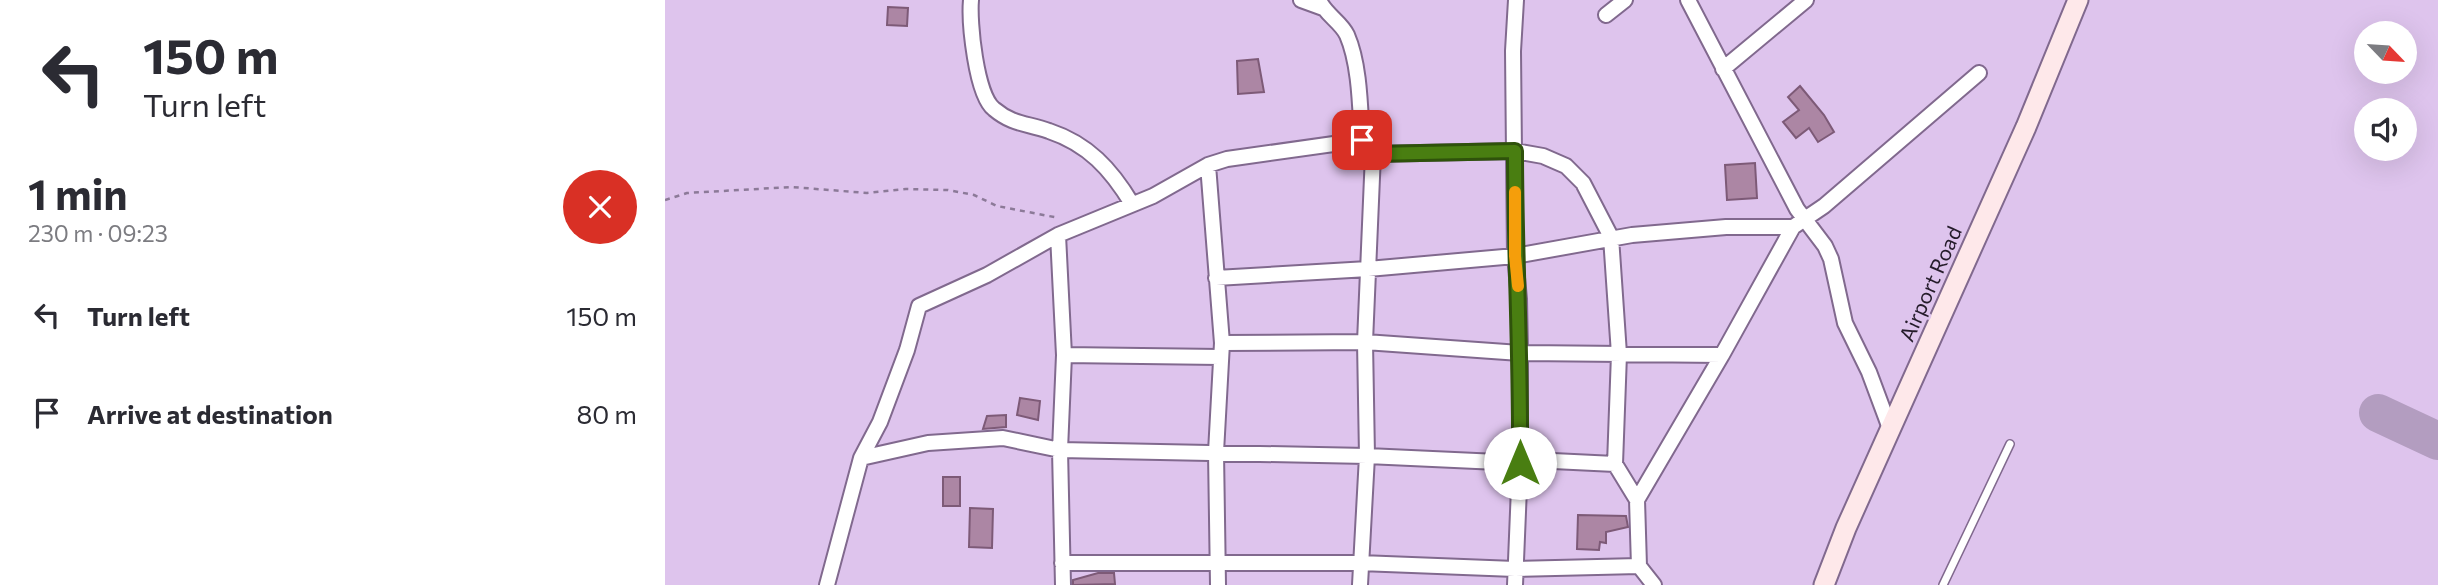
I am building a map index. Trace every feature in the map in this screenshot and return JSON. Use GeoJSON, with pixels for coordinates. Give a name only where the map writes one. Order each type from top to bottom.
{"type":"FeatureCollection","features":[{"type":"Feature","properties":{"kind":"street"},"geometry":{"type":"LineString","coordinates":[[971,0],[969,16],[978,76],[991,107],[1017,124],[1049,131],[1094,155],[1116,177],[1132,204]]}},
{"type":"Feature","properties":{"kind":"street"},"geometry":{"type":"LineString","coordinates":[[1301,0],[1321,4],[1346,33],[1357,75],[1362,140],[1373,154],[1365,342],[1367,456],[1360,585]]}},
{"type":"Feature","properties":{"kind":"street"},"geometry":{"type":"LineString","coordinates":[[1515,585],[1520,463],[1513,51],[1516,0]]}},
{"type":"Feature","properties":{"kind":"street"},"geometry":{"type":"LineString","coordinates":[[1606,15],[1625,0]]}},
{"type":"Feature","properties":{"kind":"street"},"geometry":{"type":"LineString","coordinates":[[1688,0],[1799,224],[1825,246],[1831,258],[1845,323],[1869,372],[1891,431]]}},
{"type":"Feature","properties":{"kind":"street"},"geometry":{"type":"LineString","coordinates":[[1723,69],[1806,0]]}},
{"type":"Feature","properties":{"kind":"street","name":"Airport Road"},"geometry":{"type":"LineString","coordinates":[[1824,585],[1846,527],[2026,127],[2078,0]]}},
{"type":"Feature","properties":{"kind":"street"},"geometry":{"type":"LineString","coordinates":[[1637,500],[1799,224],[1979,73]]}},
{"type":"Feature","properties":{"kind":"street"},"geometry":{"type":"LineString","coordinates":[[827,585],[861,458],[880,422],[907,350],[919,306],[986,275],[1058,235],[1153,196],[1208,166],[1227,159],[1362,140]]}},
{"type":"Feature","properties":{"kind":"street"},"geometry":{"type":"LineString","coordinates":[[1373,154],[1515,151],[1543,156],[1566,166],[1583,183],[1611,237],[1619,354],[1615,464],[1637,500],[1639,566],[1654,585]]}},
{"type":"Feature","properties":{"kind":"street"},"geometry":{"type":"LineString","coordinates":[[1208,166],[1221,350],[1216,452],[1218,585]]}},
{"type":"Feature","properties":{"kind":"street"},"geometry":{"type":"LineString","coordinates":[[1216,278],[1368,269],[1515,256],[1611,237],[1799,224]]}},
{"type":"Feature","properties":{"kind":"street"},"geometry":{"type":"LineString","coordinates":[[1058,235],[1064,355],[1060,450],[1063,585]]}},
{"type":"Feature","properties":{"kind":"street"},"geometry":{"type":"LineString","coordinates":[[1064,355],[1365,342],[1520,353],[1722,355]]}},
{"type":"Feature","properties":{"kind":"street"},"geometry":{"type":"LineString","coordinates":[[861,458],[928,443],[1003,438],[1060,450],[1615,464]]}},
{"type":"Feature","properties":{"kind":"street"},"geometry":{"type":"LineString","coordinates":[[1062,563],[1360,563],[1515,569],[1639,566]]}},
{"type":"Feature","properties":{"kind":"lane"},"geometry":{"type":"LineString","coordinates":[[1943,585],[2010,444]]}},
{"type":"Feature","properties":{"kind":"path"},"geometry":{"type":"LineString","coordinates":[[665,200],[687,193],[792,187],[867,193],[906,189],[948,190],[974,195],[997,206],[1061,218]]}},
{"type":"Feature","properties":{"kind":"building"},"geometry":{"type":"Polygon","coordinates":[[[888,7],[908,8],[907,26],[887,25],[888,7]]]}},
{"type":"Feature","properties":{"kind":"building"},"geometry":{"type":"Polygon","coordinates":[[[1258,59],[1264,92],[1238,94],[1237,61],[1258,59]]]}},
{"type":"Feature","properties":{"kind":"building"},"geometry":{"type":"Polygon","coordinates":[[[1800,86],[1834,132],[1818,142],[1809,128],[1796,138],[1783,122],[1799,110],[1788,97],[1800,86]]]}},
{"type":"Feature","properties":{"kind":"building"},"geometry":{"type":"Polygon","coordinates":[[[1755,163],[1757,198],[1727,200],[1725,165],[1755,163]]]}},
{"type":"Feature","properties":{"kind":"building"},"geometry":{"type":"Polygon","coordinates":[[[1020,398],[1040,401],[1038,420],[1017,415],[1020,398]]]}},
{"type":"Feature","properties":{"kind":"building"},"geometry":{"type":"Polygon","coordinates":[[[1006,415],[1006,427],[983,429],[987,416],[1006,415]]]}},
{"type":"Feature","properties":{"kind":"building"},"geometry":{"type":"Polygon","coordinates":[[[943,477],[960,477],[960,506],[943,506],[943,477]]]}},
{"type":"Feature","properties":{"kind":"building"},"geometry":{"type":"Polygon","coordinates":[[[970,508],[993,509],[992,548],[969,547],[970,508]]]}},
{"type":"Feature","properties":{"kind":"building"},"geometry":{"type":"Polygon","coordinates":[[[1578,515],[1626,516],[1628,527],[1606,532],[1606,543],[1600,542],[1599,550],[1577,549],[1578,515]]]}},
{"type":"Feature","properties":{"kind":"building"},"geometry":{"type":"Polygon","coordinates":[[[1098,573],[1114,573],[1115,584],[1073,585],[1073,580],[1098,573]]]}},
{"type":"Feature","properties":{"kind":"taxiway"},"geometry":{"type":"LineString","coordinates":[[2378,413],[2438,441]]}},
{"type":"Feature","properties":{"kind":"slow traffic"},"geometry":{"type":"LineString","coordinates":[[1515,192],[1518,286]]}},
{"type":"Feature","properties":{"kind":"route"},"geometry":{"type":"LineString","coordinates":[[1362,140],[1373,154],[1515,151],[1520,463]]}}]}
